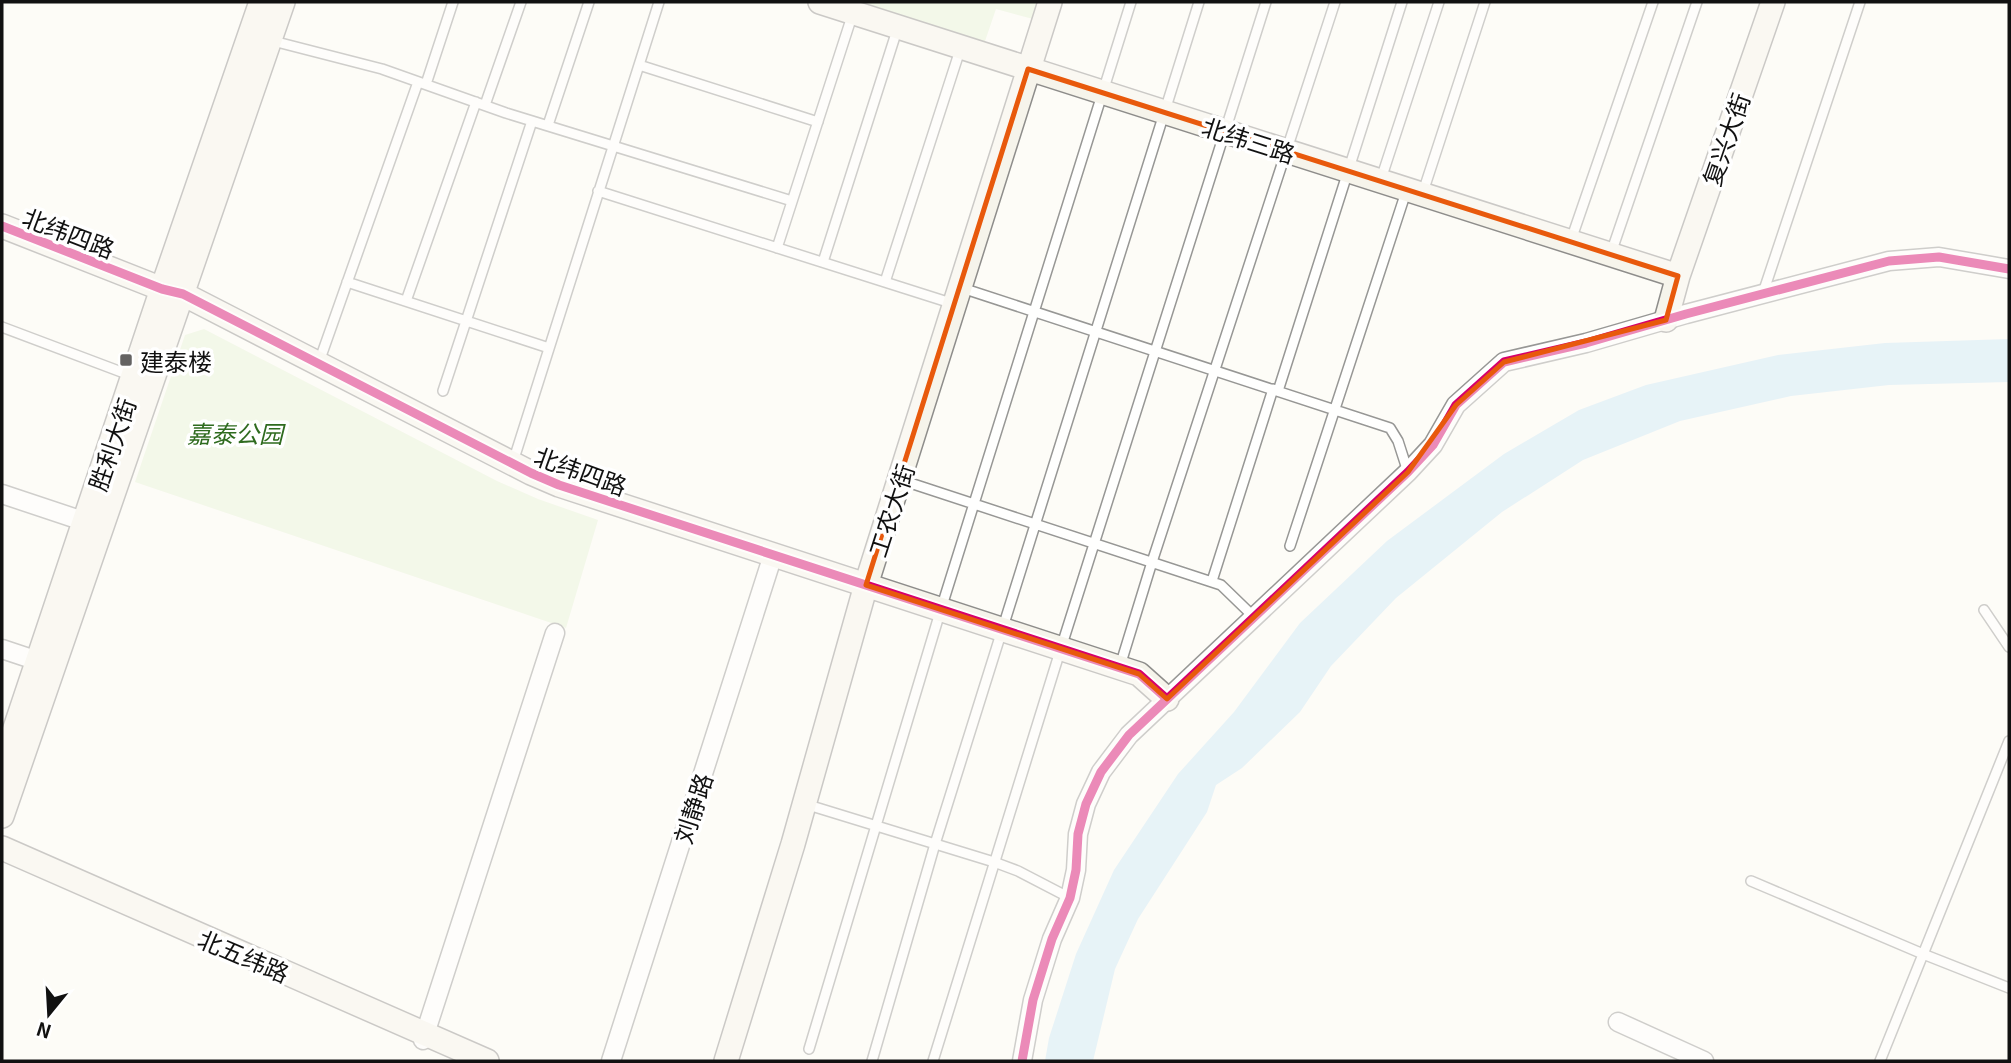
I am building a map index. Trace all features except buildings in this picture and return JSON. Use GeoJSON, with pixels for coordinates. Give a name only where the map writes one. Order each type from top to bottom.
{"type":"FeatureCollection","features":[{"type":"Feature","properties":{"kind":"street","name":"胜利大街"},"geometry":{"type":"LineString","coordinates":[[2,767],[38,662],[93,525],[175,296],[260,36],[261,2]]}},
{"type":"Feature","properties":{"kind":"street"},"geometry":{"type":"LineString","coordinates":[[260,36],[283,2]]}},
{"type":"Feature","properties":{"kind":"street","name":"北纬三路"},"geometry":{"type":"LineString","coordinates":[[820,2],[1678,276]]}},
{"type":"Feature","properties":{"kind":"street","name":"工农大街"},"geometry":{"type":"LineString","coordinates":[[717,1061],[861,589],[900,480],[1050,2]]}},
{"type":"Feature","properties":{"kind":"street","name":"复兴大街"},"geometry":{"type":"LineString","coordinates":[[1666,320],[1678,276],[1773,2]]}},
{"type":"Feature","properties":{"kind":"street","name":"北纬四路"},"geometry":{"type":"LineString","coordinates":[[2,226],[175,296],[558,494],[861,589],[941,609],[1139,674],[1167,699]]}},
{"type":"Feature","properties":{"kind":"street"},"geometry":{"type":"LineString","coordinates":[[1022,1061],[1033,1000],[1052,939],[1070,898],[1076,870],[1080,824],[1101,772],[1129,735],[1408,472],[1433,445],[1457,405],[1504,362],[1586,343],[1889,261],[1939,257],[2009,269]]}},
{"type":"Feature","properties":{"kind":"street","name":"胜利大街"},"geometry":{"type":"LineString","coordinates":[[2,816],[93,525],[134,377],[175,296]]}},
{"type":"Feature","properties":{"kind":"street"},"geometry":{"type":"LineString","coordinates":[[2,494],[93,525]]}},
{"type":"Feature","properties":{"kind":"street","name":"刘静路"},"geometry":{"type":"LineString","coordinates":[[611,1061],[772,559]]}},
{"type":"Feature","properties":{"kind":"street","name":"工农大街"},"geometry":{"type":"LineString","coordinates":[[726,1061],[804,804],[861,589]]}},
{"type":"Feature","properties":{"kind":"street"},"geometry":{"type":"LineString","coordinates":[[424,1036],[555,633]]}},
{"type":"Feature","properties":{"kind":"street"},"geometry":{"type":"LineString","coordinates":[[2,649],[38,662]]}},
{"type":"Feature","properties":{"kind":"street","name":"北五纬路"},"geometry":{"type":"LineString","coordinates":[[2,848],[424,1036],[469,1061]]}},
{"type":"Feature","properties":{"kind":"street","name":"北五纬路"},"geometry":{"type":"LineString","coordinates":[[2,856],[487,1061]]}},
{"type":"Feature","properties":{"kind":"street"},"geometry":{"type":"LineString","coordinates":[[1618,1022],[1704,1061]]}},
{"type":"Feature","properties":{"kind":"lane"},"geometry":{"type":"LineString","coordinates":[[316,369],[453,2]]}},
{"type":"Feature","properties":{"kind":"lane"},"geometry":{"type":"LineString","coordinates":[[406,301],[521,2]]}},
{"type":"Feature","properties":{"kind":"lane"},"geometry":{"type":"LineString","coordinates":[[548,125],[589,2]]}},
{"type":"Feature","properties":{"kind":"lane"},"geometry":{"type":"LineString","coordinates":[[511,469],[659,2]]}},
{"type":"Feature","properties":{"kind":"lane"},"geometry":{"type":"LineString","coordinates":[[809,1048],[941,609],[1131,2]]}},
{"type":"Feature","properties":{"kind":"lane"},"geometry":{"type":"LineString","coordinates":[[872,1061],[935,844],[1199,2]]}},
{"type":"Feature","properties":{"kind":"lane"},"geometry":{"type":"LineString","coordinates":[[933,1061],[1266,2]]}},
{"type":"Feature","properties":{"kind":"lane"},"geometry":{"type":"LineString","coordinates":[[1120,668],[1335,2]]}},
{"type":"Feature","properties":{"kind":"lane"},"geometry":{"type":"LineString","coordinates":[[1212,582],[1402,2]]}},
{"type":"Feature","properties":{"kind":"lane"},"geometry":{"type":"LineString","coordinates":[[1380,181],[1439,2]]}},
{"type":"Feature","properties":{"kind":"lane"},"geometry":{"type":"LineString","coordinates":[[1290,546],[1334,409],[1485,2]]}},
{"type":"Feature","properties":{"kind":"lane"},"geometry":{"type":"LineString","coordinates":[[1570,242],[1653,2]]}},
{"type":"Feature","properties":{"kind":"lane"},"geometry":{"type":"LineString","coordinates":[[1611,254],[1697,2]]}},
{"type":"Feature","properties":{"kind":"lane"},"geometry":{"type":"LineString","coordinates":[[1763,295],[1860,2]]}},
{"type":"Feature","properties":{"kind":"lane"},"geometry":{"type":"LineString","coordinates":[[777,248],[853,12]]}},
{"type":"Feature","properties":{"kind":"lane"},"geometry":{"type":"LineString","coordinates":[[823,262],[899,27]]}},
{"type":"Feature","properties":{"kind":"lane"},"geometry":{"type":"LineString","coordinates":[[260,36],[382,69],[532,121],[792,201]]}},
{"type":"Feature","properties":{"kind":"lane"},"geometry":{"type":"LineString","coordinates":[[886,282],[961,47]]}},
{"type":"Feature","properties":{"kind":"lane"},"geometry":{"type":"LineString","coordinates":[[639,65],[818,122]]}},
{"type":"Feature","properties":{"kind":"lane"},"geometry":{"type":"LineString","coordinates":[[443,391],[532,121]]}},
{"type":"Feature","properties":{"kind":"lane"},"geometry":{"type":"LineString","coordinates":[[598,191],[886,282],[1034,311],[1390,428],[1398,440],[1408,472]]}},
{"type":"Feature","properties":{"kind":"lane"},"geometry":{"type":"LineString","coordinates":[[347,282],[549,348]]}},
{"type":"Feature","properties":{"kind":"lane"},"geometry":{"type":"LineString","coordinates":[[2,327],[134,377]]}},
{"type":"Feature","properties":{"kind":"lane"},"geometry":{"type":"LineString","coordinates":[[900,480],[1221,584],[1254,617]]}},
{"type":"Feature","properties":{"kind":"lane"},"geometry":{"type":"LineString","coordinates":[[1984,610],[2009,647]]}},
{"type":"Feature","properties":{"kind":"lane"},"geometry":{"type":"LineString","coordinates":[[1880,1061],[2009,741]]}},
{"type":"Feature","properties":{"kind":"lane"},"geometry":{"type":"LineString","coordinates":[[804,804],[994,862],[1018,871],[1070,898]]}},
{"type":"Feature","properties":{"kind":"lane"},"geometry":{"type":"LineString","coordinates":[[1751,881],[2009,988]]}},
{"type":"Feature","properties":{"kind":"highlighted area"},"geometry":{"type":"Polygon","coordinates":[[[1028,69],[1678,276],[1666,320],[1504,362],[1456,405],[1408,472],[1167,699],[1139,674],[866,585],[1028,69]]]}},
{"type":"Feature","properties":{"kind":"green space"},"geometry":{"type":"Polygon","coordinates":[[[840,2],[1039,2],[1033,19],[996,9],[983,47],[840,2]]]}},
{"type":"Feature","properties":{"kind":"green space","name":"嘉泰公园"},"geometry":{"type":"Polygon","coordinates":[[[204,329],[497,481],[598,520],[566,628],[135,482],[185,335],[204,329]]]}},
{"type":"Feature","properties":{"kind":"water"},"geometry":{"type":"Polygon","coordinates":[[[2009,339],[2009,382],[1889,385],[1791,396],[1680,421],[1583,460],[1502,512],[1396,598],[1331,666],[1300,712],[1242,768],[1216,785],[1207,812],[1138,919],[1115,969],[1093,1061],[1045,1061],[1049,1038],[1076,954],[1114,870],[1178,774],[1234,712],[1300,623],[1387,541],[1504,454],[1579,410],[1646,385],[1778,355],[1885,343],[2009,339]]]}},
{"type":"Feature","properties":{"kind":"cycle path"},"geometry":{"type":"LineString","coordinates":[[2,226],[162,289],[183,294],[559,485],[1139,674],[1167,699]]}},
{"type":"Feature","properties":{"kind":"cycle path"},"geometry":{"type":"LineString","coordinates":[[1022,1061],[1033,1000],[1052,939],[1070,898],[1076,870],[1078,834],[1086,804],[1101,772],[1129,735],[1408,472],[1433,445],[1456,405],[1504,362],[1586,343],[1889,261],[1939,257],[2009,269]]}},
{"type":"Feature","properties":{"kind":"place","name":"建泰楼"},"geometry":{"type":"Point","coordinates":[126,360]}}]}
